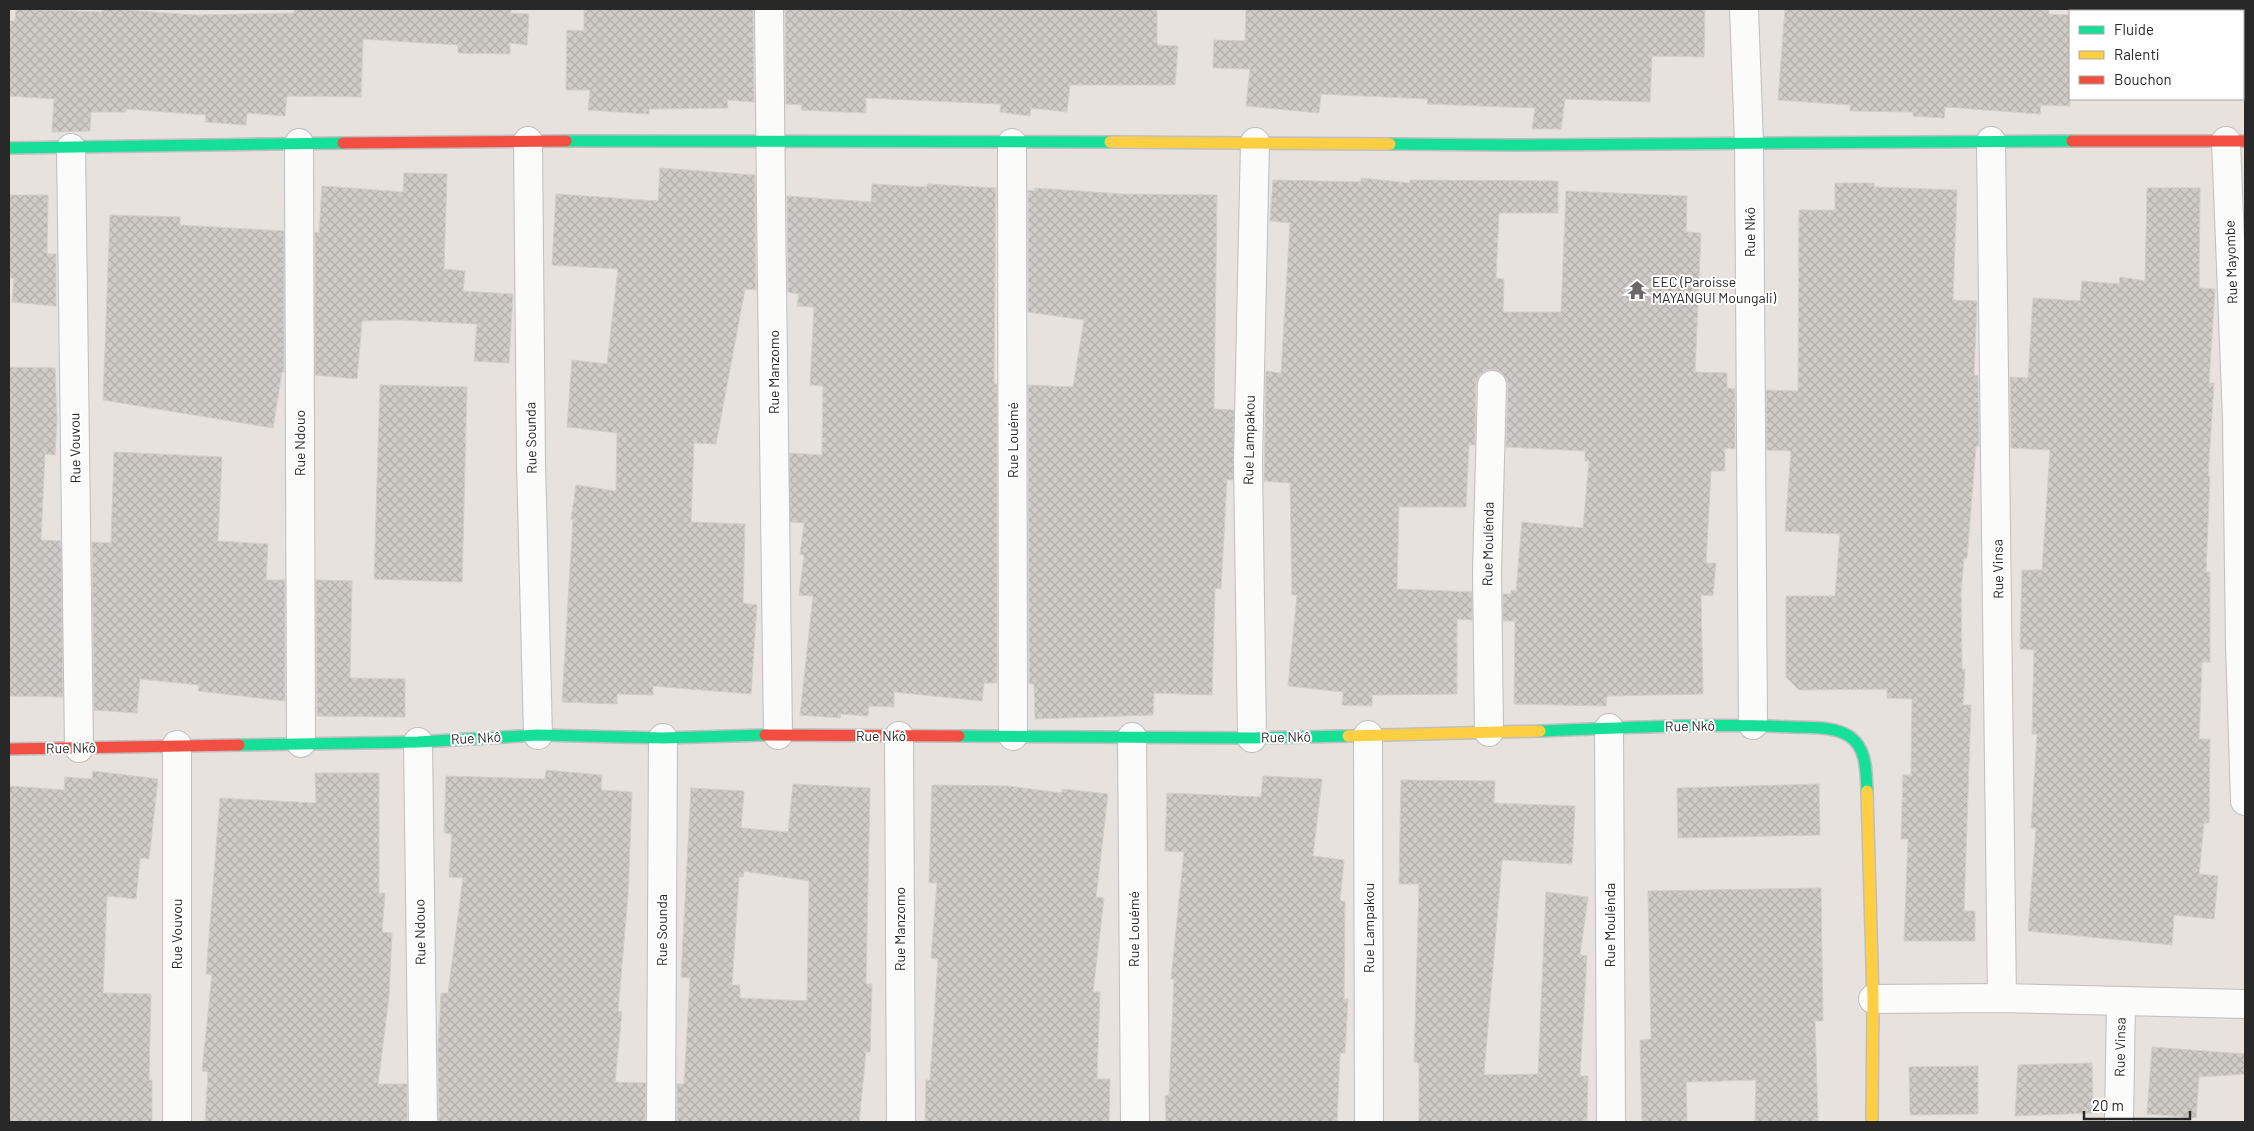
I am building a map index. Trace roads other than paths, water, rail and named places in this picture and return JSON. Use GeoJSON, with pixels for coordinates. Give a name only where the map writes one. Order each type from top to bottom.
{"type":"FeatureCollection","features":[{"type":"Feature","properties":{"kind":"street","name":"Rue Manzomo"},"geometry":{"type":"LineString","coordinates":[[769,9],[774,326],[773,480],[778,735]]}},
{"type":"Feature","properties":{"kind":"street","name":"Rue Nkô"},"geometry":{"type":"LineString","coordinates":[[1744,9],[1749,143],[1753,725]]}},
{"type":"Feature","properties":{"kind":"street"},"geometry":{"type":"LineString","coordinates":[[9,148],[528,141],[1254,142],[1511,145],[2236,141]]}},
{"type":"Feature","properties":{"kind":"street","name":"Rue Sounda"},"geometry":{"type":"LineString","coordinates":[[528,141],[531,463],[538,735]]}},
{"type":"Feature","properties":{"kind":"street","name":"Rue Vinsa"},"geometry":{"type":"LineString","coordinates":[[1991,141],[2002,998]]}},
{"type":"Feature","properties":{"kind":"street","name":"Rue Mayombe"},"geometry":{"type":"LineString","coordinates":[[2236,141],[2240,646],[2245,802]]}},
{"type":"Feature","properties":{"kind":"street","name":"Rue Lampakou"},"geometry":{"type":"LineString","coordinates":[[1252,738],[1248,462],[1254,142]]}},
{"type":"Feature","properties":{"kind":"street","name":"Rue Ndouo"},"geometry":{"type":"LineString","coordinates":[[299,143],[301,743]]}},
{"type":"Feature","properties":{"kind":"street","name":"Rue Louémé"},"geometry":{"type":"LineString","coordinates":[[1012,143],[1013,736]]}},
{"type":"Feature","properties":{"kind":"street","name":"Rue Vouvou"},"geometry":{"type":"LineString","coordinates":[[71,148],[79,748]]}},
{"type":"Feature","properties":{"kind":"street","name":"Rue Moulénda"},"geometry":{"type":"LineString","coordinates":[[1489,732],[1487,571],[1492,385]]}},
{"type":"Feature","properties":{"kind":"street","name":"Rue Nkô"},"geometry":{"type":"LineString","coordinates":[[9,749],[418,742],[538,735],[663,738],[778,735],[1252,738],[1753,725],[1828,729],[1848,735],[1858,744],[1866,762],[1873,999],[1872,1122]]}},
{"type":"Feature","properties":{"kind":"street","name":"Rue Moulénda"},"geometry":{"type":"LineString","coordinates":[[1609,728],[1611,1122]]}},
{"type":"Feature","properties":{"kind":"street","name":"Rue Lampakou"},"geometry":{"type":"LineString","coordinates":[[1368,735],[1369,1122]]}},
{"type":"Feature","properties":{"kind":"street","name":"Rue Manzomo"},"geometry":{"type":"LineString","coordinates":[[899,736],[901,1122]]}},
{"type":"Feature","properties":{"kind":"street","name":"Rue Louémé"},"geometry":{"type":"LineString","coordinates":[[1132,737],[1135,1122]]}},
{"type":"Feature","properties":{"kind":"street","name":"Rue Sounda"},"geometry":{"type":"LineString","coordinates":[[661,1122],[663,738]]}},
{"type":"Feature","properties":{"kind":"street","name":"Rue Ndouo"},"geometry":{"type":"LineString","coordinates":[[418,742],[423,1122]]}},
{"type":"Feature","properties":{"kind":"street","name":"Rue Vouvou"},"geometry":{"type":"LineString","coordinates":[[177,745],[177,1122]]}},
{"type":"Feature","properties":{"kind":"street"},"geometry":{"type":"LineString","coordinates":[[1873,999],[2002,998],[2245,1004]]}},
{"type":"Feature","properties":{"kind":"street","name":"Rue Vinsa"},"geometry":{"type":"LineString","coordinates":[[2119,1122],[2121,1002]]}},
{"type":"Feature","properties":{"kind":"place","name":"EEC (Paroisse MAYANGUI Moungali)"},"geometry":{"type":"Point","coordinates":[1637,290]}}]}
